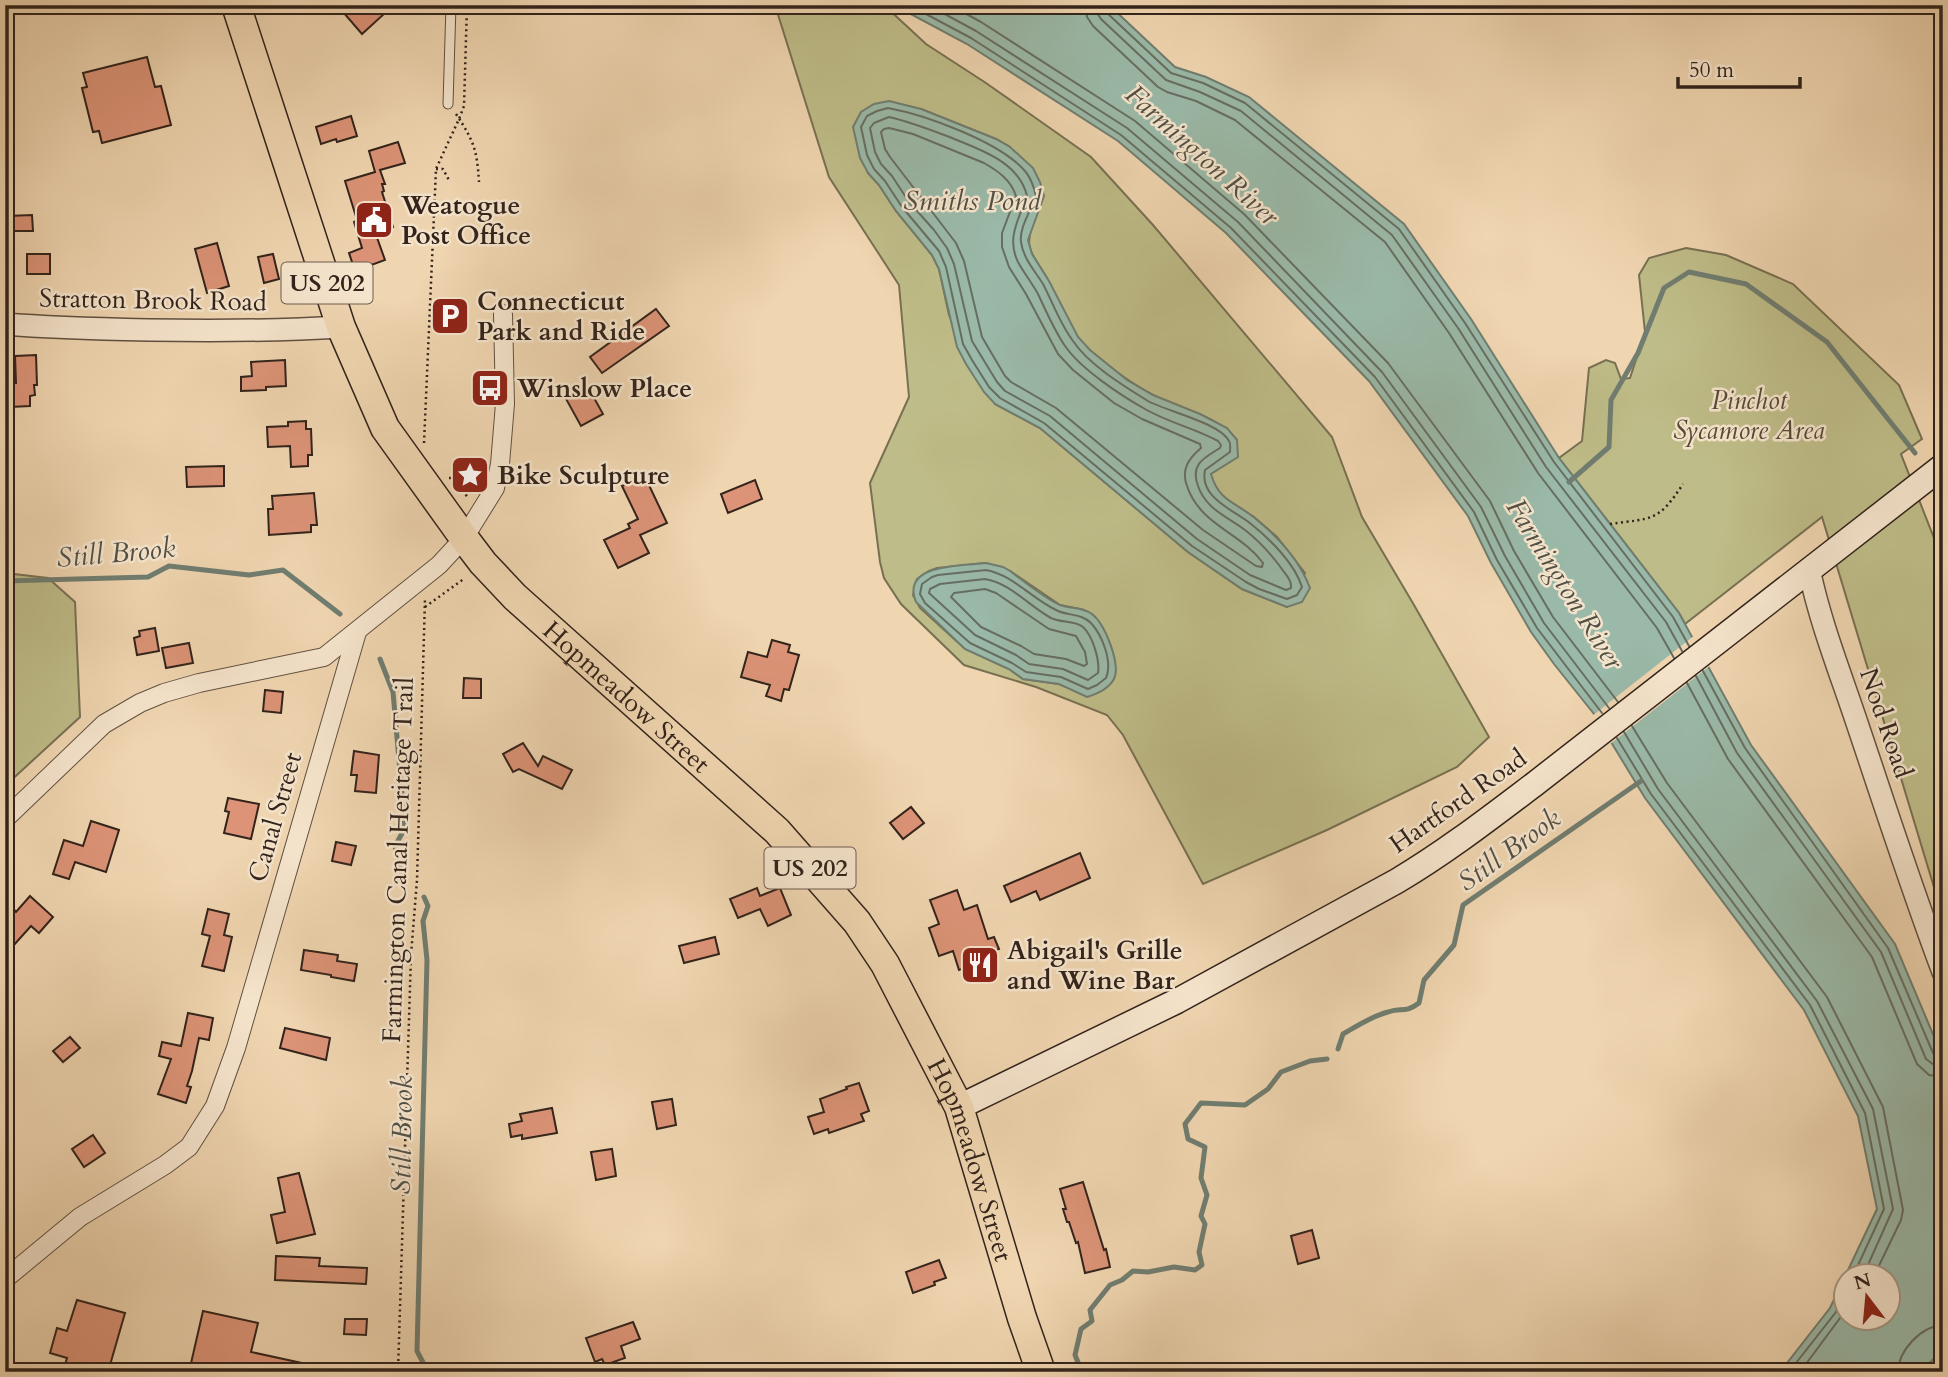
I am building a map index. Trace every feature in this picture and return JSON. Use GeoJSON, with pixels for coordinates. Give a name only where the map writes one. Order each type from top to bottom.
{"type":"FeatureCollection","features":[{"type":"Feature","properties":{"kind":"highway","name":"Hopmeadow Street"},"geometry":{"type":"LineString","coordinates":[[236,5],[341,327],[385,428],[464,538],[515,597],[778,831],[858,922],[885,964],[959,1107],[1022,1318],[1041,1372]]}},
{"type":"Feature","properties":{"kind":"main road","name":"Hartford Road"},"geometry":{"type":"LineString","coordinates":[[959,1107],[1177,1001],[1397,881],[1476,828],[1580,749],[1943,466]]}},
{"type":"Feature","properties":{"kind":"street"},"geometry":{"type":"LineString","coordinates":[[5,818],[104,724],[140,703],[199,683],[324,657],[439,565],[464,538],[495,488],[500,464],[505,404],[503,314]]}},
{"type":"Feature","properties":{"kind":"street","name":"Stratton Brook Road"},"geometry":{"type":"LineString","coordinates":[[5,324],[54,328],[283,331],[341,327]]}},
{"type":"Feature","properties":{"kind":"street","name":"Nod Road"},"geometry":{"type":"LineString","coordinates":[[1809,569],[1822,620],[1914,895],[1943,972]]}},
{"type":"Feature","properties":{"kind":"street","name":"Canal Street"},"geometry":{"type":"LineString","coordinates":[[5,1279],[80,1217],[190,1147],[215,1106],[236,1048],[357,632]]}},
{"type":"Feature","properties":{"kind":"lane"},"geometry":{"type":"LineString","coordinates":[[448,104],[451,5]]}},
{"type":"Feature","properties":{"kind":"path"},"geometry":{"type":"LineString","coordinates":[[448,104],[477,152],[479,182]]}},
{"type":"Feature","properties":{"kind":"path"},"geometry":{"type":"LineString","coordinates":[[436,169],[443,170],[450,182]]}},
{"type":"Feature","properties":{"kind":"path"},"geometry":{"type":"LineString","coordinates":[[424,444],[434,185]]}},
{"type":"Feature","properties":{"kind":"path"},"geometry":{"type":"LineString","coordinates":[[1610,524],[1654,517],[1666,508],[1683,484]]}},
{"type":"Feature","properties":{"kind":"path","name":"Farmington Canal Heritage Trail"},"geometry":{"type":"LineString","coordinates":[[398,1372],[425,607],[463,579]]}},
{"type":"Feature","properties":{"kind":"green space"},"geometry":{"type":"Polygon","coordinates":[[[775,5],[886,7],[926,44],[1091,157],[1153,225],[1332,437],[1362,517],[1489,737],[1457,767],[1327,830],[1203,884],[1123,735],[1107,715],[1036,687],[964,665],[901,604],[884,578],[870,483],[909,397],[899,285],[829,177],[775,5]],[[921,109],[868,173],[932,255],[939,269],[949,315],[995,404],[1040,428],[1188,552],[1242,589],[1287,607],[1305,573],[1277,537],[1254,517],[1226,500],[1215,488],[1210,474],[1237,457],[1237,440],[1208,418],[1134,384],[1083,344],[1030,250],[1030,235],[1038,211],[1010,147],[921,109]],[[986,563],[937,568],[917,579],[913,595],[920,608],[965,649],[1009,669],[1023,679],[1059,684],[1074,690],[1101,691],[1113,680],[1115,664],[1084,610],[1060,605],[1010,571],[986,563]]]}},
{"type":"Feature","properties":{"kind":"green space","name":"Pinchot Sycamore Area"},"geometry":{"type":"Polygon","coordinates":[[[1686,248],[1726,255],[1793,284],[1899,385],[1922,439],[1901,454],[1943,561],[1943,917],[1822,517],[1685,624],[1559,458],[1582,441],[1589,368],[1606,360],[1615,363],[1621,379],[1630,378],[1645,332],[1639,275],[1649,258],[1686,248]]]}},
{"type":"Feature","properties":{"kind":"green space"},"geometry":{"type":"Polygon","coordinates":[[[5,573],[48,578],[75,602],[80,717],[6,785],[5,573]]]}},
{"type":"Feature","properties":{"kind":"water","name":"Farmington River"},"geometry":{"type":"Polygon","coordinates":[[[894,5],[1109,5],[1175,67],[1206,77],[1249,97],[1404,224],[1471,319],[1559,458],[1679,613],[1751,745],[1895,944],[1943,1058],[1943,1349],[1921,1372],[1780,1372],[1832,1304],[1832,1332],[1902,1332],[1902,1262],[1852,1262],[1877,1209],[1858,1116],[1804,1010],[1645,798],[1594,714],[1531,632],[1491,563],[1468,516],[1369,381],[1226,233],[1118,141],[967,44],[894,5]]]}},
{"type":"Feature","properties":{"kind":"water","name":"Smiths Pond"},"geometry":{"type":"Polygon","coordinates":[[[889,101],[921,109],[996,139],[1010,147],[1033,168],[1044,196],[1028,240],[1032,254],[1078,337],[1127,380],[1153,395],[1227,428],[1237,440],[1238,457],[1211,474],[1214,483],[1223,496],[1249,513],[1288,550],[1310,588],[1302,602],[1287,607],[1242,589],[1188,552],[1040,428],[995,404],[984,392],[957,347],[939,269],[932,255],[896,211],[860,158],[853,127],[861,112],[874,104],[889,101]]]}},
{"type":"Feature","properties":{"kind":"water"},"geometry":{"type":"Polygon","coordinates":[[[986,563],[1003,567],[1055,602],[1092,614],[1102,626],[1114,654],[1116,672],[1109,685],[1087,697],[1059,684],[1023,679],[1009,669],[965,649],[916,602],[913,589],[917,580],[925,573],[950,566],[986,563]]]}},
{"type":"Feature","properties":{"kind":"pier"},"geometry":{"type":"Polygon","coordinates":[[[1695,635],[1711,665],[1609,745],[1592,716],[1695,635]]]}},
{"type":"Feature","properties":{"kind":"building"},"geometry":{"type":"Polygon","coordinates":[[[337,5],[377,5],[384,14],[362,34],[337,5]]]}},
{"type":"Feature","properties":{"kind":"building"},"geometry":{"type":"Polygon","coordinates":[[[147,57],[155,87],[161,86],[171,125],[102,143],[99,131],[93,132],[82,88],[87,87],[83,73],[147,57]]]}},
{"type":"Feature","properties":{"kind":"building"},"geometry":{"type":"Polygon","coordinates":[[[351,116],[357,136],[321,144],[316,127],[351,116]]]}},
{"type":"Feature","properties":{"kind":"building"},"geometry":{"type":"Polygon","coordinates":[[[398,142],[405,163],[380,170],[385,184],[382,184],[382,192],[393,227],[375,232],[385,260],[355,271],[349,253],[362,248],[345,181],[375,172],[369,151],[398,142]]]}},
{"type":"Feature","properties":{"kind":"building"},"geometry":{"type":"Polygon","coordinates":[[[32,215],[33,231],[8,231],[8,216],[32,215]]]}},
{"type":"Feature","properties":{"kind":"building"},"geometry":{"type":"Polygon","coordinates":[[[217,243],[229,286],[207,293],[195,249],[217,243]]]}},
{"type":"Feature","properties":{"kind":"building"},"geometry":{"type":"Polygon","coordinates":[[[27,254],[50,254],[50,274],[27,274],[27,254]]]}},
{"type":"Feature","properties":{"kind":"building"},"geometry":{"type":"Polygon","coordinates":[[[273,254],[279,279],[264,283],[258,257],[273,254]]]}},
{"type":"Feature","properties":{"kind":"building"},"geometry":{"type":"Polygon","coordinates":[[[656,309],[669,326],[602,373],[590,357],[656,309]]]}},
{"type":"Feature","properties":{"kind":"building"},"geometry":{"type":"Polygon","coordinates":[[[36,355],[37,385],[34,385],[35,395],[30,396],[30,406],[10,407],[9,383],[16,383],[15,356],[36,355]]]}},
{"type":"Feature","properties":{"kind":"building"},"geometry":{"type":"Polygon","coordinates":[[[285,360],[286,386],[241,391],[241,377],[252,376],[251,362],[285,360]]]}},
{"type":"Feature","properties":{"kind":"building"},"geometry":{"type":"Polygon","coordinates":[[[587,385],[603,414],[581,426],[565,397],[587,385]]]}},
{"type":"Feature","properties":{"kind":"building"},"geometry":{"type":"Polygon","coordinates":[[[306,421],[306,429],[311,429],[312,455],[308,455],[308,466],[291,467],[290,446],[268,447],[267,427],[288,426],[288,422],[306,421]]]}},
{"type":"Feature","properties":{"kind":"building"},"geometry":{"type":"Polygon","coordinates":[[[224,466],[224,486],[187,487],[186,467],[224,466]]]}},
{"type":"Feature","properties":{"kind":"building"},"geometry":{"type":"Polygon","coordinates":[[[641,477],[643,482],[647,481],[667,523],[640,535],[649,553],[618,568],[604,540],[630,528],[628,524],[638,519],[622,486],[641,477]]]}},
{"type":"Feature","properties":{"kind":"building"},"geometry":{"type":"Polygon","coordinates":[[[755,480],[762,499],[728,513],[721,494],[755,480]]]}},
{"type":"Feature","properties":{"kind":"building"},"geometry":{"type":"Polygon","coordinates":[[[314,493],[317,525],[311,525],[311,532],[269,535],[268,509],[273,509],[272,496],[314,493]]]}},
{"type":"Feature","properties":{"kind":"building"},"geometry":{"type":"Polygon","coordinates":[[[155,628],[159,651],[137,655],[134,638],[140,636],[139,631],[155,628]]]}},
{"type":"Feature","properties":{"kind":"building"},"geometry":{"type":"Polygon","coordinates":[[[772,640],[790,645],[788,652],[799,655],[789,690],[784,689],[781,701],[766,696],[770,685],[741,677],[748,652],[767,657],[772,640]]]}},
{"type":"Feature","properties":{"kind":"building"},"geometry":{"type":"Polygon","coordinates":[[[189,643],[193,663],[166,668],[162,648],[189,643]]]}},
{"type":"Feature","properties":{"kind":"building"},"geometry":{"type":"Polygon","coordinates":[[[464,678],[481,679],[481,698],[463,698],[464,678]]]}},
{"type":"Feature","properties":{"kind":"building"},"geometry":{"type":"Polygon","coordinates":[[[265,690],[283,692],[281,713],[263,711],[265,690]]]}},
{"type":"Feature","properties":{"kind":"building"},"geometry":{"type":"Polygon","coordinates":[[[523,743],[538,766],[543,756],[572,770],[562,789],[519,769],[513,772],[503,754],[523,743]]]}},
{"type":"Feature","properties":{"kind":"building"},"geometry":{"type":"Polygon","coordinates":[[[354,751],[379,755],[376,793],[355,791],[357,775],[351,775],[354,751]]]}},
{"type":"Feature","properties":{"kind":"building"},"geometry":{"type":"Polygon","coordinates":[[[228,798],[259,804],[251,839],[224,833],[229,812],[225,811],[228,798]]]}},
{"type":"Feature","properties":{"kind":"building"},"geometry":{"type":"Polygon","coordinates":[[[911,807],[924,823],[903,839],[890,823],[911,807]]]}},
{"type":"Feature","properties":{"kind":"building"},"geometry":{"type":"Polygon","coordinates":[[[91,821],[119,830],[106,872],[75,862],[69,879],[53,874],[64,840],[83,846],[91,821]]]}},
{"type":"Feature","properties":{"kind":"building"},"geometry":{"type":"Polygon","coordinates":[[[336,842],[356,846],[351,865],[332,861],[336,842]]]}},
{"type":"Feature","properties":{"kind":"building"},"geometry":{"type":"Polygon","coordinates":[[[1080,853],[1090,878],[1040,900],[1036,891],[1011,902],[1004,886],[1080,853]]]}},
{"type":"Feature","properties":{"kind":"building"},"geometry":{"type":"Polygon","coordinates":[[[757,888],[760,896],[780,888],[791,915],[768,926],[760,909],[738,918],[730,899],[757,888]]]}},
{"type":"Feature","properties":{"kind":"building"},"geometry":{"type":"Polygon","coordinates":[[[957,890],[964,910],[977,905],[988,939],[994,937],[999,949],[991,952],[994,958],[959,970],[953,951],[939,956],[929,928],[939,924],[930,900],[957,890]]]}},
{"type":"Feature","properties":{"kind":"building"},"geometry":{"type":"Polygon","coordinates":[[[30,896],[53,917],[39,933],[31,926],[5,955],[5,917],[13,908],[16,912],[30,896]]]}},
{"type":"Feature","properties":{"kind":"building"},"geometry":{"type":"Polygon","coordinates":[[[208,909],[229,914],[224,935],[232,937],[224,971],[202,966],[210,936],[202,934],[208,909]]]}},
{"type":"Feature","properties":{"kind":"building"},"geometry":{"type":"Polygon","coordinates":[[[715,937],[719,954],[684,963],[679,946],[715,937]]]}},
{"type":"Feature","properties":{"kind":"building"},"geometry":{"type":"Polygon","coordinates":[[[304,950],[338,955],[337,961],[357,964],[354,981],[301,970],[304,950]]]}},
{"type":"Feature","properties":{"kind":"building"},"geometry":{"type":"Polygon","coordinates":[[[188,1013],[213,1018],[209,1040],[199,1038],[187,1086],[191,1087],[186,1103],[158,1094],[171,1059],[159,1056],[162,1042],[181,1046],[188,1013]]]}},
{"type":"Feature","properties":{"kind":"building"},"geometry":{"type":"Polygon","coordinates":[[[285,1028],[330,1038],[326,1060],[280,1048],[285,1028]]]}},
{"type":"Feature","properties":{"kind":"building"},"geometry":{"type":"Polygon","coordinates":[[[70,1037],[80,1048],[63,1062],[53,1051],[70,1037]]]}},
{"type":"Feature","properties":{"kind":"building"},"geometry":{"type":"Polygon","coordinates":[[[859,1083],[869,1111],[861,1114],[864,1121],[829,1133],[828,1129],[814,1134],[808,1117],[824,1112],[820,1099],[859,1083]]]}},
{"type":"Feature","properties":{"kind":"building"},"geometry":{"type":"Polygon","coordinates":[[[672,1099],[676,1125],[657,1129],[652,1102],[672,1099]]]}},
{"type":"Feature","properties":{"kind":"building"},"geometry":{"type":"Polygon","coordinates":[[[552,1108],[557,1133],[522,1139],[522,1135],[511,1137],[509,1124],[522,1121],[520,1114],[552,1108]]]}},
{"type":"Feature","properties":{"kind":"building"},"geometry":{"type":"Polygon","coordinates":[[[93,1135],[105,1153],[84,1167],[72,1149],[93,1135]]]}},
{"type":"Feature","properties":{"kind":"building"},"geometry":{"type":"Polygon","coordinates":[[[612,1149],[616,1176],[596,1180],[591,1152],[612,1149]]]}},
{"type":"Feature","properties":{"kind":"building"},"geometry":{"type":"Polygon","coordinates":[[[299,1173],[315,1234],[277,1243],[271,1215],[285,1212],[278,1178],[299,1173]]]}},
{"type":"Feature","properties":{"kind":"building"},"geometry":{"type":"Polygon","coordinates":[[[1083,1182],[1110,1267],[1085,1273],[1078,1242],[1076,1243],[1063,1209],[1066,1209],[1060,1189],[1083,1182]]]}},
{"type":"Feature","properties":{"kind":"building"},"geometry":{"type":"Polygon","coordinates":[[[1312,1230],[1319,1258],[1298,1264],[1291,1236],[1312,1230]]]}},
{"type":"Feature","properties":{"kind":"building"},"geometry":{"type":"Polygon","coordinates":[[[276,1256],[320,1258],[319,1266],[367,1268],[366,1284],[275,1280],[276,1256]]]}},
{"type":"Feature","properties":{"kind":"building"},"geometry":{"type":"Polygon","coordinates":[[[939,1260],[946,1278],[913,1293],[906,1272],[939,1260]]]}},
{"type":"Feature","properties":{"kind":"building"},"geometry":{"type":"Polygon","coordinates":[[[77,1300],[125,1313],[108,1372],[63,1372],[67,1358],[50,1353],[57,1328],[67,1331],[77,1300]]]}},
{"type":"Feature","properties":{"kind":"building"},"geometry":{"type":"Polygon","coordinates":[[[203,1311],[258,1323],[251,1352],[316,1366],[316,1372],[189,1372],[203,1311]]]}},
{"type":"Feature","properties":{"kind":"building"},"geometry":{"type":"Polygon","coordinates":[[[345,1319],[367,1319],[366,1335],[344,1334],[345,1319]]]}},
{"type":"Feature","properties":{"kind":"building"},"geometry":{"type":"Polygon","coordinates":[[[633,1322],[640,1339],[621,1346],[625,1358],[605,1365],[602,1359],[595,1362],[586,1338],[633,1322]]]}},
{"type":"Feature","properties":{"kind":"waterway"},"geometry":{"type":"LineString","coordinates":[[1569,482],[1609,447],[1611,400],[1638,353],[1664,288],[1689,272],[1746,284],[1827,342],[1915,453]]}},
{"type":"Feature","properties":{"kind":"waterway","name":"Still Brook"},"geometry":{"type":"LineString","coordinates":[[5,581],[148,577],[169,566],[249,575],[283,570],[340,614]]}},
{"type":"Feature","properties":{"kind":"waterway","name":"Still Brook"},"geometry":{"type":"LineString","coordinates":[[380,659],[393,692],[405,828],[395,846],[405,891]]}},
{"type":"Feature","properties":{"kind":"waterway","name":"Still Brook"},"geometry":{"type":"LineString","coordinates":[[1338,1049],[1343,1034],[1382,1014],[1410,1008],[1419,1003],[1424,980],[1454,945],[1463,905],[1641,781]]}},
{"type":"Feature","properties":{"kind":"waterway","name":"Still Brook"},"geometry":{"type":"LineString","coordinates":[[424,897],[428,906],[423,921],[427,960],[417,1351],[428,1372]]}},
{"type":"Feature","properties":{"kind":"waterway","name":"Still Brook"},"geometry":{"type":"LineString","coordinates":[[1082,1372],[1075,1355],[1081,1329],[1092,1321],[1090,1310],[1110,1285],[1133,1271],[1148,1272],[1174,1267],[1195,1270],[1202,1265],[1199,1252],[1205,1224],[1201,1216],[1207,1195],[1201,1178],[1205,1147],[1188,1139],[1185,1124],[1201,1103],[1245,1105],[1268,1089],[1281,1072],[1310,1061],[1327,1059]]}},
{"type":"Feature","properties":{"kind":"place","name":"Weatogue Post Office"},"geometry":{"type":"Point","coordinates":[374,220]}},
{"type":"Feature","properties":{"kind":"place","name":"Connecticut Park and Ride"},"geometry":{"type":"Point","coordinates":[450,316]}},
{"type":"Feature","properties":{"kind":"place","name":"Winslow Place"},"geometry":{"type":"Point","coordinates":[490,388]}},
{"type":"Feature","properties":{"kind":"place","name":"Bike Sculpture"},"geometry":{"type":"Point","coordinates":[470,475]}},
{"type":"Feature","properties":{"kind":"place","name":"Abigail's Grille and Wine Bar"},"geometry":{"type":"Point","coordinates":[980,965]}}]}
